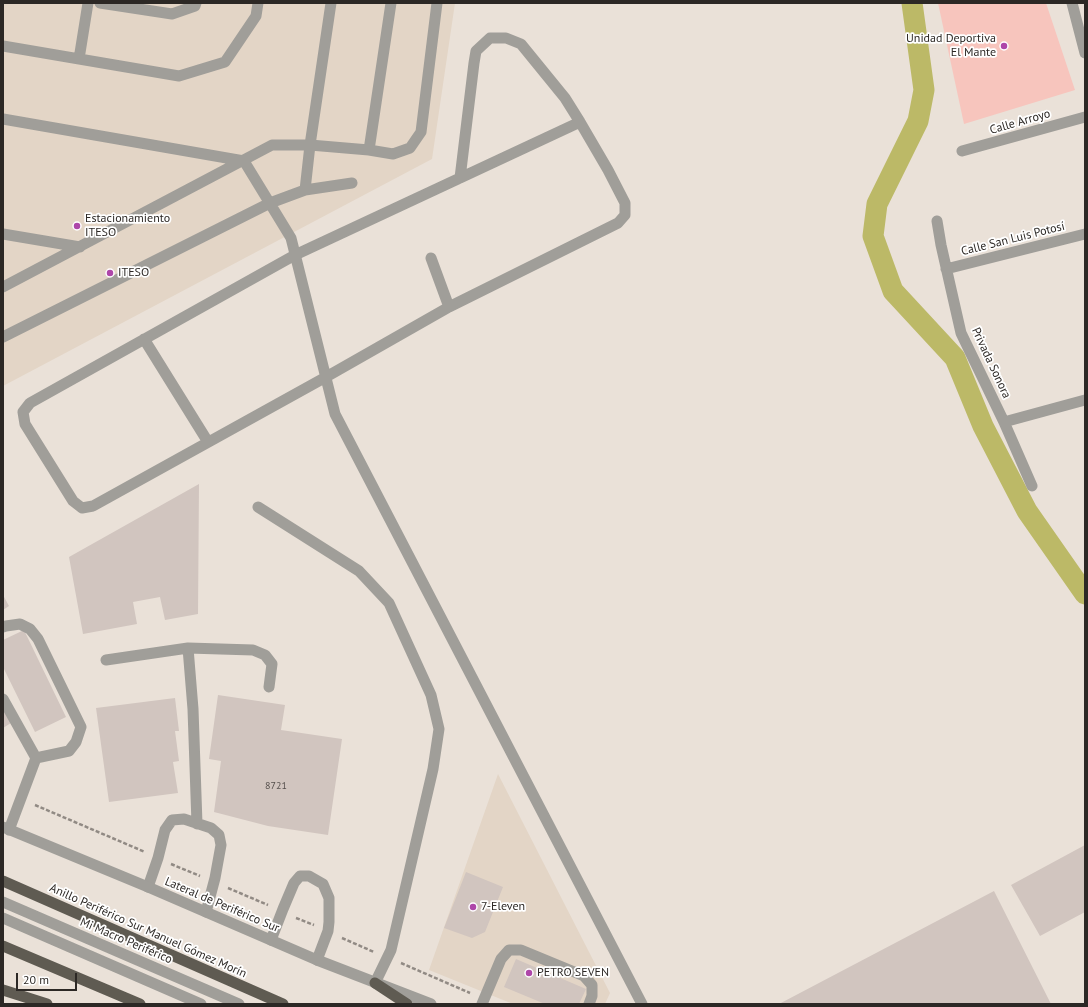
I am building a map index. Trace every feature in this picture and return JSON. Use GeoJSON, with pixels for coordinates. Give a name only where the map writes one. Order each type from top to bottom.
{"type":"FeatureCollection","features":[{"type":"Feature","properties":{"kind":"highway","name":"Anillo Periférico Sur Manuel Gómez Morín"},"geometry":{"type":"LineString","coordinates":[[3,881],[283,1004]]}},
{"type":"Feature","properties":{"kind":"highway"},"geometry":{"type":"LineString","coordinates":[[3,946],[140,1004]]}},
{"type":"Feature","properties":{"kind":"highway"},"geometry":{"type":"LineString","coordinates":[[375,983],[407,1004]]}},
{"type":"Feature","properties":{"kind":"highway"},"geometry":{"type":"LineString","coordinates":[[3,990],[48,1004]]}},
{"type":"Feature","properties":{"kind":"street"},"geometry":{"type":"LineString","coordinates":[[79,59],[88,3]]}},
{"type":"Feature","properties":{"kind":"street"},"geometry":{"type":"LineString","coordinates":[[100,3],[172,14],[195,6],[196,3]]}},
{"type":"Feature","properties":{"kind":"street"},"geometry":{"type":"LineString","coordinates":[[3,46],[179,76],[225,62],[256,16],[258,3]]}},
{"type":"Feature","properties":{"kind":"street"},"geometry":{"type":"LineString","coordinates":[[305,190],[310,144],[331,3]]}},
{"type":"Feature","properties":{"kind":"street"},"geometry":{"type":"LineString","coordinates":[[369,150],[391,3]]}},
{"type":"Feature","properties":{"kind":"street"},"geometry":{"type":"LineString","coordinates":[[3,288],[272,145],[310,144],[393,154],[410,148],[421,132],[437,3]]}},
{"type":"Feature","properties":{"kind":"street"},"geometry":{"type":"LineString","coordinates":[[1072,3],[1085,53]]}},
{"type":"Feature","properties":{"kind":"street"},"geometry":{"type":"LineString","coordinates":[[460,178],[476,51],[490,38],[506,38],[521,44],[565,98],[580,122],[608,170],[625,203],[625,214],[618,223],[448,307],[326,377],[93,506],[82,508],[73,501],[25,424],[22,412],[30,403],[295,255],[460,178],[580,122]]}},
{"type":"Feature","properties":{"kind":"street","name":"Calle Arroyo"},"geometry":{"type":"LineString","coordinates":[[962,151],[1085,117]]}},
{"type":"Feature","properties":{"kind":"street"},"geometry":{"type":"LineString","coordinates":[[3,119],[244,161],[291,238],[335,414],[642,1004]]}},
{"type":"Feature","properties":{"kind":"street"},"geometry":{"type":"LineString","coordinates":[[3,338],[270,203],[305,190],[352,183]]}},
{"type":"Feature","properties":{"kind":"street","name":"Privada Sonora"},"geometry":{"type":"LineString","coordinates":[[937,221],[946,269],[961,333],[1004,422],[1032,486]]}},
{"type":"Feature","properties":{"kind":"street"},"geometry":{"type":"LineString","coordinates":[[3,234],[80,247]]}},
{"type":"Feature","properties":{"kind":"street","name":"Calle San Luis Potosí"},"geometry":{"type":"LineString","coordinates":[[946,269],[1085,234]]}},
{"type":"Feature","properties":{"kind":"street"},"geometry":{"type":"LineString","coordinates":[[431,258],[448,307]]}},
{"type":"Feature","properties":{"kind":"street"},"geometry":{"type":"LineString","coordinates":[[144,339],[208,442]]}},
{"type":"Feature","properties":{"kind":"street"},"geometry":{"type":"LineString","coordinates":[[1004,422],[1085,400]]}},
{"type":"Feature","properties":{"kind":"street"},"geometry":{"type":"LineString","coordinates":[[258,507],[359,571],[389,603],[431,695],[438,729],[433,769],[391,950],[375,983]]}},
{"type":"Feature","properties":{"kind":"street"},"geometry":{"type":"LineString","coordinates":[[3,627],[20,624],[30,629],[38,639],[81,727],[76,742],[69,751],[36,758]]}},
{"type":"Feature","properties":{"kind":"street"},"geometry":{"type":"LineString","coordinates":[[188,648],[193,709],[197,824]]}},
{"type":"Feature","properties":{"kind":"street"},"geometry":{"type":"LineString","coordinates":[[106,660],[188,648],[253,650],[265,655],[272,664],[269,687]]}},
{"type":"Feature","properties":{"kind":"street"},"geometry":{"type":"LineString","coordinates":[[3,699],[36,758],[21,800],[6,828]]}},
{"type":"Feature","properties":{"kind":"street"},"geometry":{"type":"LineString","coordinates":[[148,887],[158,858],[165,830],[172,820],[184,819],[211,828],[219,835],[221,845],[214,882],[206,912]]}},
{"type":"Feature","properties":{"kind":"street","name":"Lateral de Periférico Sur"},"geometry":{"type":"LineString","coordinates":[[6,828],[317,960],[431,1004]]}},
{"type":"Feature","properties":{"kind":"street"},"geometry":{"type":"LineString","coordinates":[[271,940],[294,883],[300,876],[309,876],[323,884],[329,898],[328,931],[317,960]]}},
{"type":"Feature","properties":{"kind":"street","name":"Mi Macro Periférico"},"geometry":{"type":"LineString","coordinates":[[3,902],[240,1004]]}},
{"type":"Feature","properties":{"kind":"street"},"geometry":{"type":"LineString","coordinates":[[3,918],[201,1004]]}},
{"type":"Feature","properties":{"kind":"street"},"geometry":{"type":"LineString","coordinates":[[483,1002],[501,959],[509,950],[521,950],[584,976],[592,985],[592,996],[589,1004]]}},
{"type":"Feature","properties":{"kind":"street"},"geometry":{"type":"LineString","coordinates":[[3,990],[32,1004]]}},
{"type":"Feature","properties":{"kind":"path"},"geometry":{"type":"LineString","coordinates":[[21,800],[328,931],[483,1002]]}},
{"type":"Feature","properties":{"kind":"shaded area","name":"ITESO"},"geometry":{"type":"Polygon","coordinates":[[[3,3],[455,3],[432,159],[3,386],[3,3]]]}},
{"type":"Feature","properties":{"kind":"shaded area","name":"Unidad Deportiva El Mante"},"geometry":{"type":"Polygon","coordinates":[[[938,3],[1046,3],[1075,90],[964,124],[938,3]]]}},
{"type":"Feature","properties":{"kind":"shaded area"},"geometry":{"type":"Polygon","coordinates":[[[498,774],[610,993],[605,1004],[513,1004],[429,970],[498,774]]]}},
{"type":"Feature","properties":{"kind":"building"},"geometry":{"type":"Polygon","coordinates":[[[199,484],[198,614],[165,620],[160,597],[133,602],[137,624],[83,634],[69,557],[199,484]]]}},
{"type":"Feature","properties":{"kind":"building"},"geometry":{"type":"Polygon","coordinates":[[[3,595],[9,606],[3,610],[3,595]]]}},
{"type":"Feature","properties":{"kind":"building"},"geometry":{"type":"Polygon","coordinates":[[[24,630],[66,717],[35,732],[3,667],[3,640],[24,630]]]}},
{"type":"Feature","properties":{"kind":"building"},"geometry":{"type":"Polygon","coordinates":[[[218,695],[285,705],[281,730],[342,739],[328,835],[268,826],[214,812],[221,761],[209,759],[218,695]]]}},
{"type":"Feature","properties":{"kind":"building"},"geometry":{"type":"Polygon","coordinates":[[[175,698],[179,731],[175,731],[179,761],[173,762],[178,793],[109,802],[96,708],[175,698]]]}},
{"type":"Feature","properties":{"kind":"building"},"geometry":{"type":"Polygon","coordinates":[[[3,708],[11,723],[3,728],[3,708]]]}},
{"type":"Feature","properties":{"kind":"building"},"geometry":{"type":"Polygon","coordinates":[[[1085,845],[1085,912],[1040,936],[1011,885],[1085,845]]]}},
{"type":"Feature","properties":{"kind":"building","name":"7-Eleven"},"geometry":{"type":"Polygon","coordinates":[[[466,872],[503,887],[485,932],[472,938],[444,928],[466,872]]]}},
{"type":"Feature","properties":{"kind":"building"},"geometry":{"type":"Polygon","coordinates":[[[994,891],[1051,1004],[779,1004],[994,891]]]}},
{"type":"Feature","properties":{"kind":"building","name":"PETRO SEVEN"},"geometry":{"type":"Polygon","coordinates":[[[516,959],[586,989],[579,1004],[545,1004],[504,987],[516,959]]]}},
{"type":"Feature","properties":{"kind":"waterway"},"geometry":{"type":"LineString","coordinates":[[912,3],[924,90],[918,121],[877,204],[873,236],[893,291],[955,358],[983,426],[1027,511],[1085,594]]}},
{"type":"Feature","properties":{"kind":"place","name":"Unidad Deportiva El Mante"},"geometry":{"type":"Point","coordinates":[1004,46]}},
{"type":"Feature","properties":{"kind":"place","name":"Estacionamiento ITESO"},"geometry":{"type":"Point","coordinates":[77,226]}},
{"type":"Feature","properties":{"kind":"place","name":"ITESO"},"geometry":{"type":"Point","coordinates":[110,273]}},
{"type":"Feature","properties":{"kind":"place","name":"7-Eleven"},"geometry":{"type":"Point","coordinates":[473,907]}},
{"type":"Feature","properties":{"kind":"place","name":"PETRO SEVEN"},"geometry":{"type":"Point","coordinates":[529,973]}}]}
